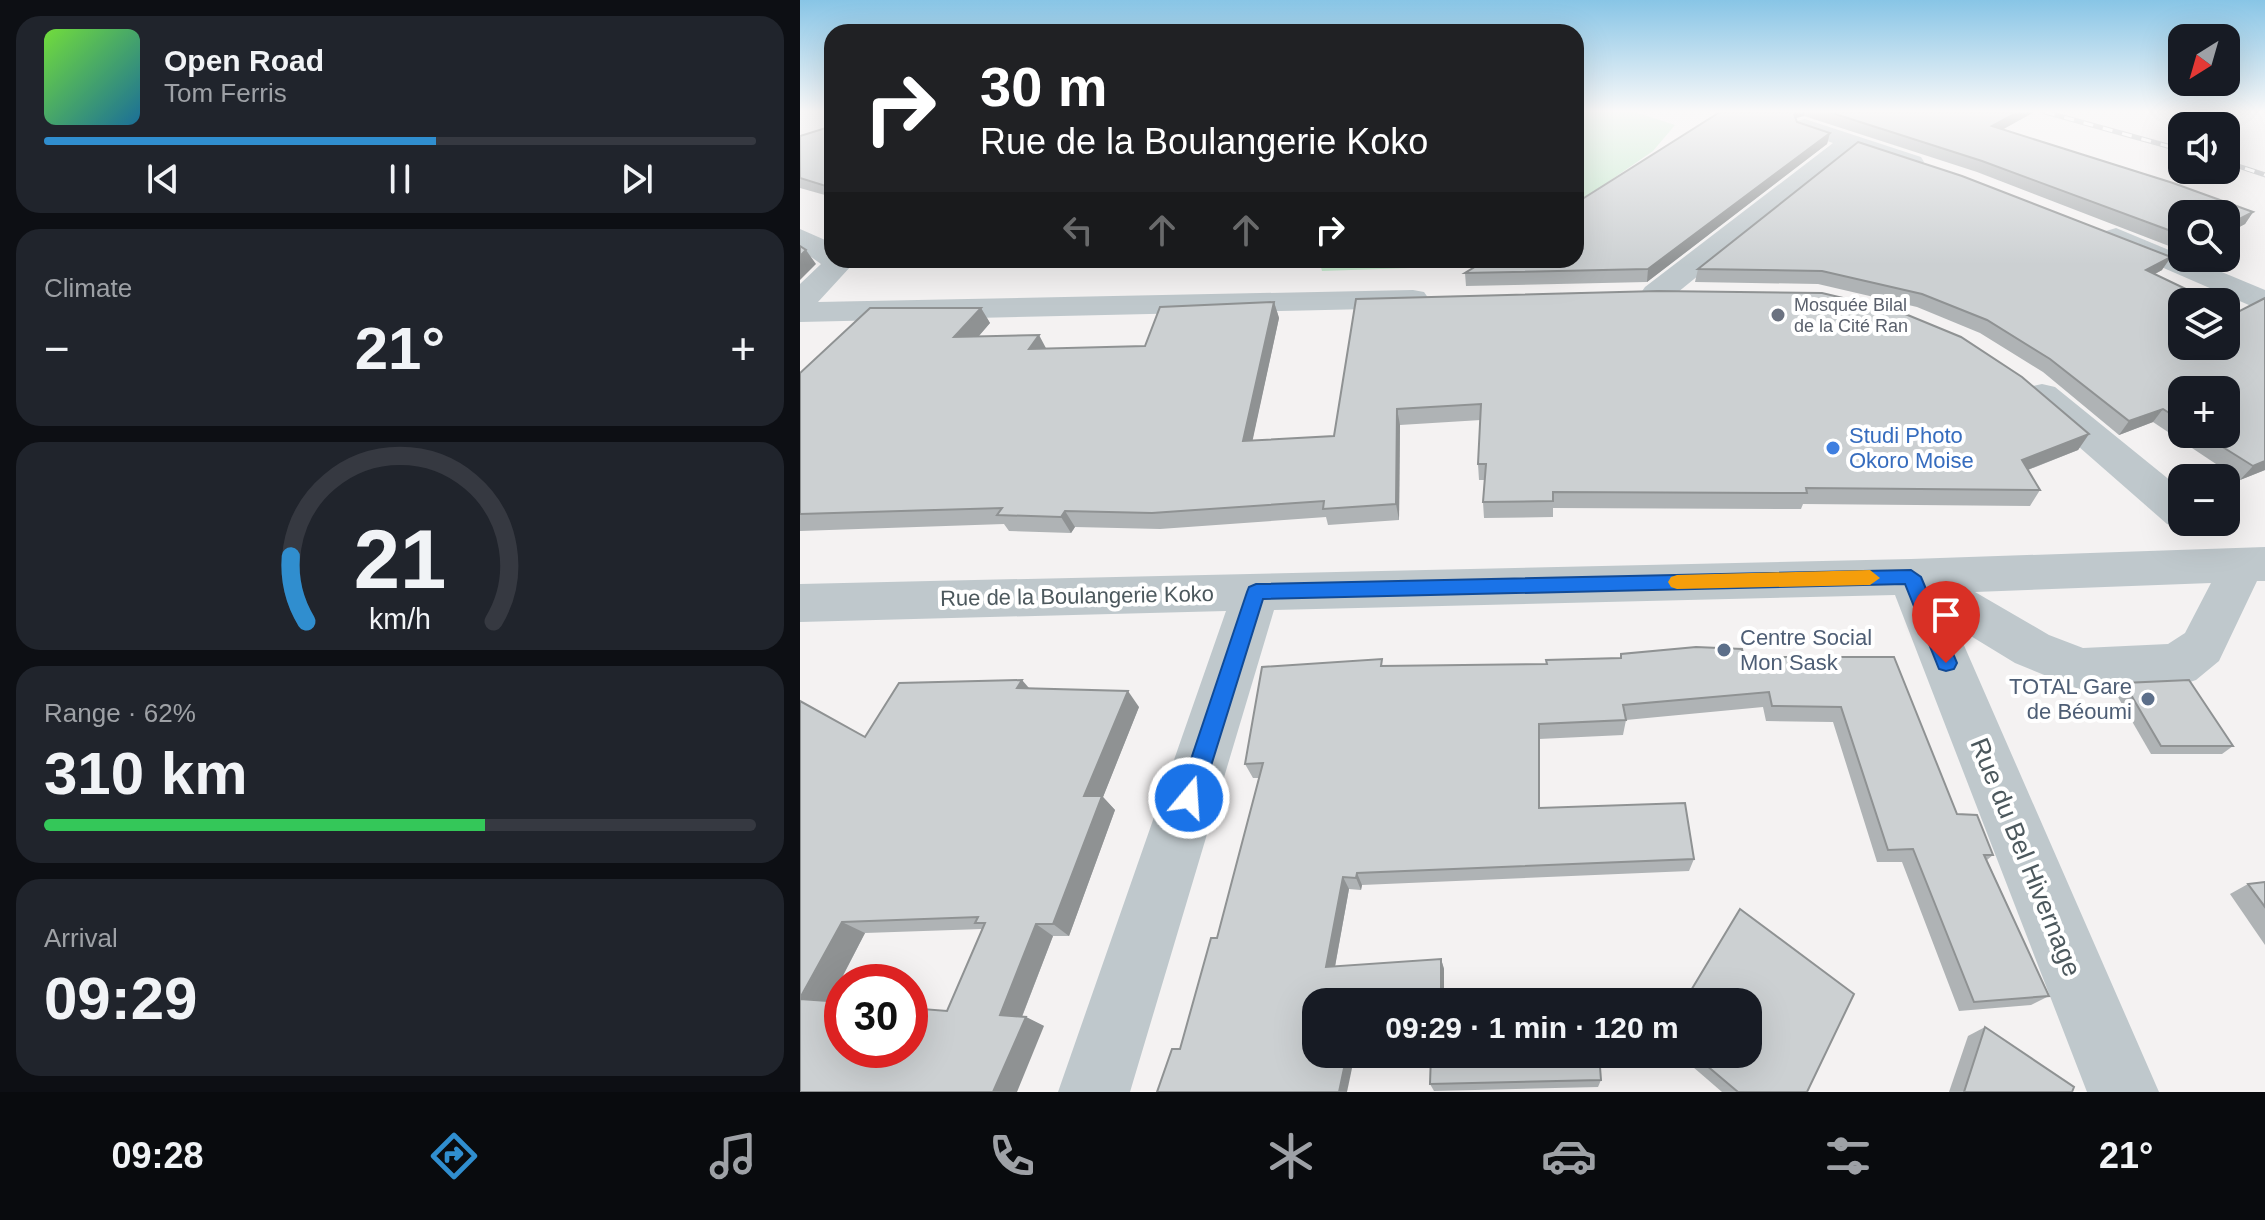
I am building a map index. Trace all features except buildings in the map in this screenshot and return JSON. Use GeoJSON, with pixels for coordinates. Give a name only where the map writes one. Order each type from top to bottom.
{"type":"FeatureCollection","features":[{"type":"Feature","properties":{"kind":"street"},"geometry":{"type":"LineString","coordinates":[[1700,295],[1640,295],[1820,163]]}},
{"type":"Feature","properties":{"kind":"street"},"geometry":{"type":"LineString","coordinates":[[1916,163],[1938,170]]}},
{"type":"Feature","properties":{"kind":"street"},"geometry":{"type":"LineString","coordinates":[[2091,227],[2265,302]]}},
{"type":"Feature","properties":{"kind":"street"},"geometry":{"type":"LineString","coordinates":[[800,238],[824,252]]}},
{"type":"Feature","properties":{"kind":"street"},"geometry":{"type":"LineString","coordinates":[[800,302],[834,268]]}},
{"type":"Feature","properties":{"kind":"street"},"geometry":{"type":"LineString","coordinates":[[800,312],[1449,299]]}},
{"type":"Feature","properties":{"kind":"street"},"geometry":{"type":"LineString","coordinates":[[800,333],[857,311]]}},
{"type":"Feature","properties":{"kind":"street"},"geometry":{"type":"LineString","coordinates":[[2016,375],[2168,501]]}},
{"type":"Feature","properties":{"kind":"street"},"geometry":{"type":"LineString","coordinates":[[1911,577],[2032,649],[2081,669],[2178,665],[2202,647],[2258,570],[2212,536]]}},
{"type":"Feature","properties":{"kind":"street","name":"Rue de la Boulangerie Koko"},"geometry":{"type":"LineString","coordinates":[[800,603],[2258,570]]}},
{"type":"Feature","properties":{"kind":"street","name":"Rue du Bel Hivernage"},"geometry":{"type":"LineString","coordinates":[[1911,577],[2123,1092]]}},
{"type":"Feature","properties":{"kind":"street"},"geometry":{"type":"LineString","coordinates":[[1094,1092],[1256,592]]}},
{"type":"Feature","properties":{"kind":"green space"},"geometry":{"type":"Polygon","coordinates":[[[1584,163],[1636,163],[1584,198],[1584,163]]]}},
{"type":"Feature","properties":{"kind":"green space"},"geometry":{"type":"Polygon","coordinates":[[[1321,268],[1410,268],[1322,271],[1321,268]]]}},
{"type":"Feature","properties":{"kind":"railway"},"geometry":{"type":"LineString","coordinates":[[2240,167],[2265,175]]}},
{"type":"Feature","properties":{"kind":"slow traffic"},"geometry":{"type":"LineString","coordinates":[[1677,582],[1870,578]]}},
{"type":"Feature","properties":{"kind":"place","name":"Mosquée Bilal de la Cité Ran"},"geometry":{"type":"Point","coordinates":[1778,315]}},
{"type":"Feature","properties":{"kind":"place","name":"Studi Photo Okoro Moise"},"geometry":{"type":"Point","coordinates":[1833,448]}},
{"type":"Feature","properties":{"kind":"place","name":"Centre Social Mon Sask"},"geometry":{"type":"Point","coordinates":[1724,650]}},
{"type":"Feature","properties":{"kind":"place","name":"TOTAL Gare de Béoumi"},"geometry":{"type":"Point","coordinates":[2148,699]}},
{"type":"Feature","properties":{"kind":"route"},"geometry":{"type":"LineString","coordinates":[[1189,798],[1256,592],[1911,577],[1946,663]]}}]}
